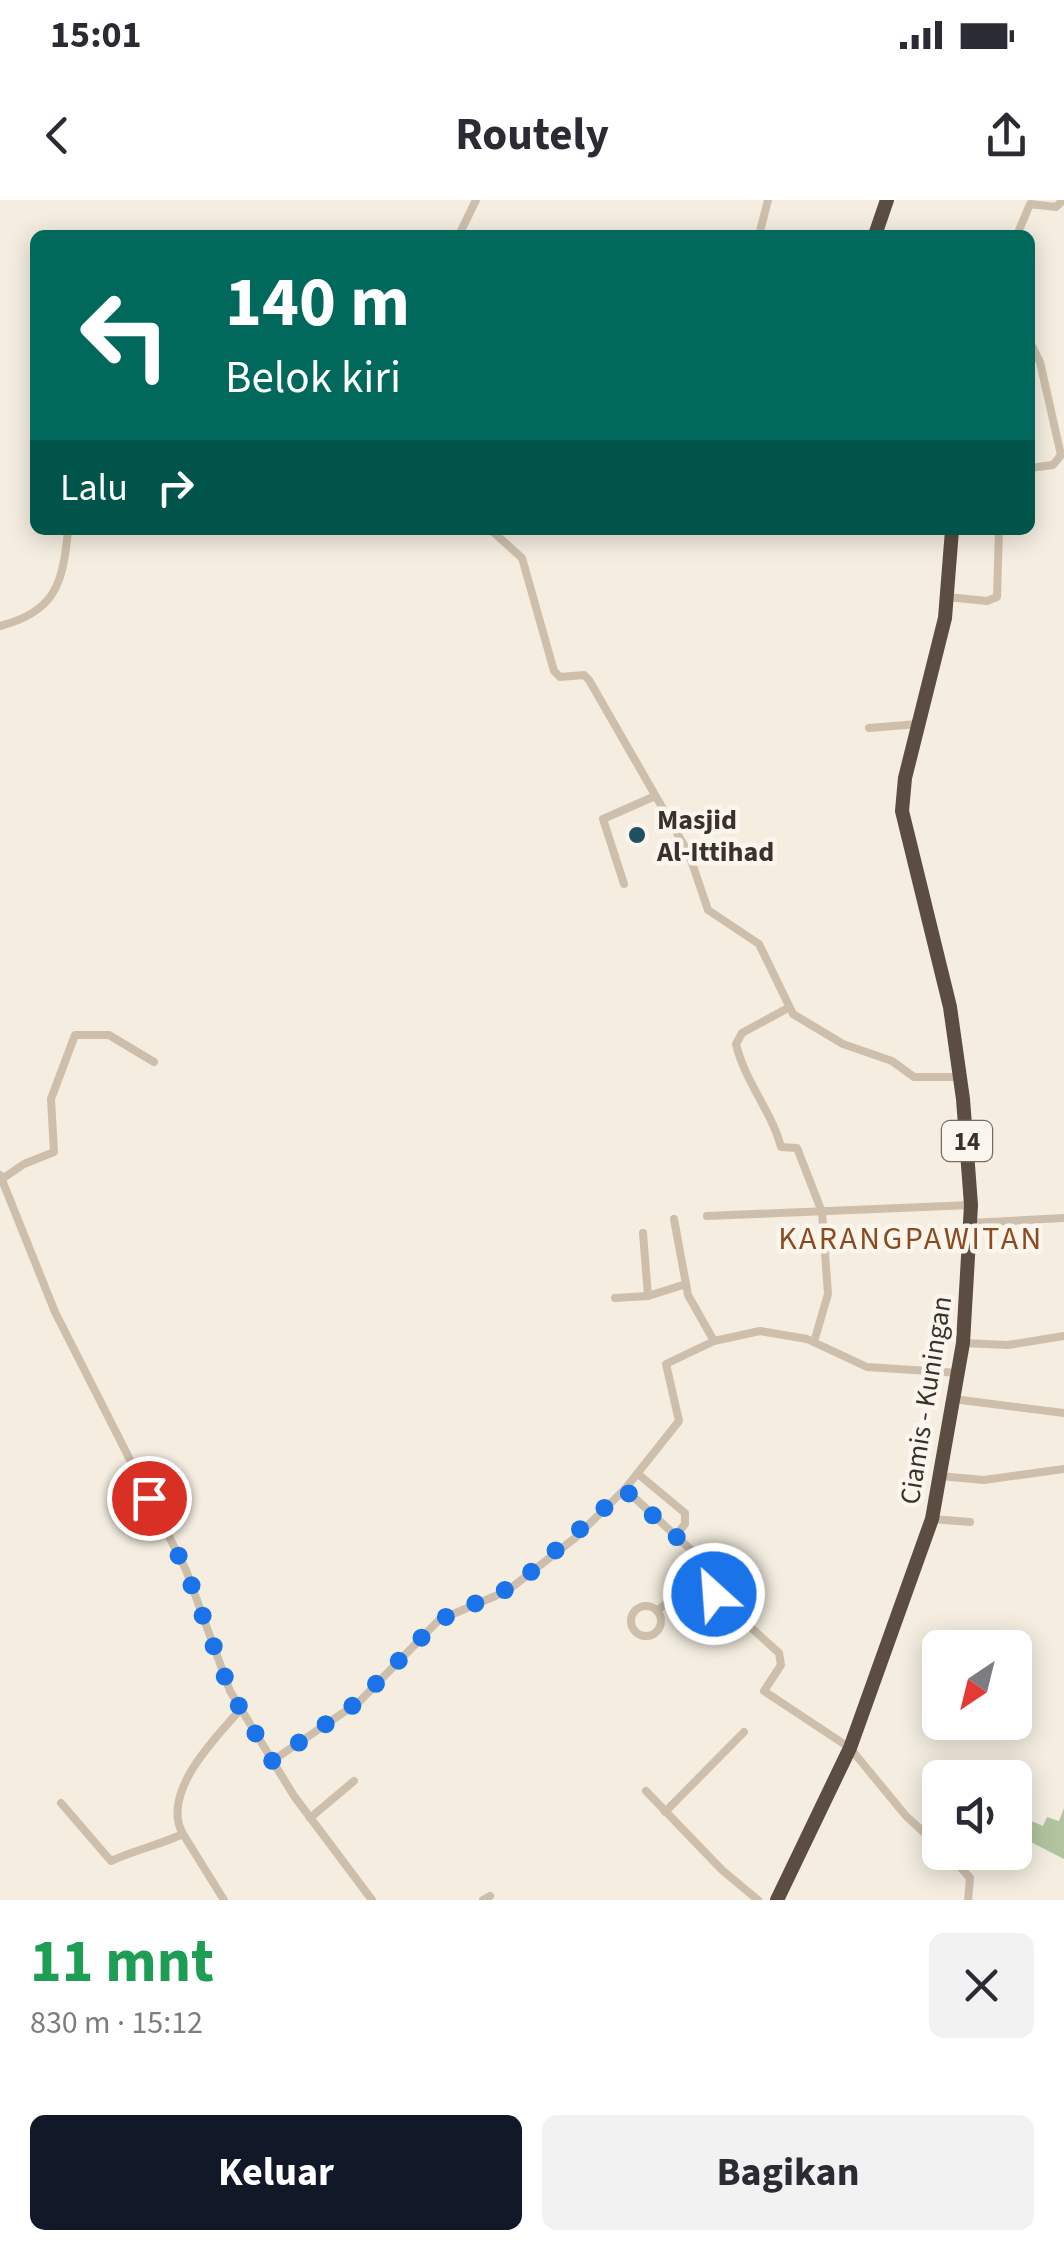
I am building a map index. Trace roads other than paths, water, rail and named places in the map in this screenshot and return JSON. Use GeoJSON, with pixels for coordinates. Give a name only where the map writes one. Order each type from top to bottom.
{"type":"FeatureCollection","features":[{"type":"Feature","properties":{"kind":"highway"},"geometry":{"type":"LineString","coordinates":[[878,230],[887,200]]}},
{"type":"Feature","properties":{"kind":"highway","name":"Ciamis - Kuningan"},"geometry":{"type":"LineString","coordinates":[[777,1900],[850,1748],[932,1519],[964,1343],[971,1206],[960,1077],[950,1007],[902,818],[904,786],[922,723],[947,597],[952,535]]}},
{"type":"Feature","properties":{"kind":"street"},"geometry":{"type":"LineString","coordinates":[[461,230],[476,200]]}},
{"type":"Feature","properties":{"kind":"street"},"geometry":{"type":"LineString","coordinates":[[759,230],[768,200]]}},
{"type":"Feature","properties":{"kind":"street"},"geometry":{"type":"LineString","coordinates":[[1019,230],[1030,204],[1056,206],[1064,200]]}},
{"type":"Feature","properties":{"kind":"street"},"geometry":{"type":"LineString","coordinates":[[1035,352],[1060,455],[1053,465],[1035,467]]}},
{"type":"Feature","properties":{"kind":"street"},"geometry":{"type":"LineString","coordinates":[[0,626],[38,612],[52,596],[67,535]]}},
{"type":"Feature","properties":{"kind":"street"},"geometry":{"type":"LineString","coordinates":[[497,535],[522,558],[554,670],[560,677],[586,677],[689,854],[708,910],[759,944],[788,1008],[822,1034],[892,1061],[914,1077],[960,1077]]}},
{"type":"Feature","properties":{"kind":"street"},"geometry":{"type":"LineString","coordinates":[[947,597],[986,601],[996,597],[1000,535]]}},
{"type":"Feature","properties":{"kind":"street"},"geometry":{"type":"LineString","coordinates":[[869,728],[922,723]]}},
{"type":"Feature","properties":{"kind":"street"},"geometry":{"type":"LineString","coordinates":[[624,884],[603,819],[653,798]]}},
{"type":"Feature","properties":{"kind":"street"},"geometry":{"type":"LineString","coordinates":[[788,1008],[742,1033],[736,1044],[745,1075],[775,1123],[781,1146],[797,1148],[822,1212],[828,1294],[814,1342]]}},
{"type":"Feature","properties":{"kind":"street"},"geometry":{"type":"LineString","coordinates":[[154,1062],[109,1035],[77,1034],[51,1099],[54,1152],[1,1178],[55,1312],[186,1570],[208,1641],[240,1710],[310,1818],[372,1900]]}},
{"type":"Feature","properties":{"kind":"street"},"geometry":{"type":"LineString","coordinates":[[707,1216],[971,1206]]}},
{"type":"Feature","properties":{"kind":"street"},"geometry":{"type":"LineString","coordinates":[[674,1218],[686,1284],[714,1341]]}},
{"type":"Feature","properties":{"kind":"street"},"geometry":{"type":"LineString","coordinates":[[970,1223],[1064,1218]]}},
{"type":"Feature","properties":{"kind":"street"},"geometry":{"type":"LineString","coordinates":[[643,1233],[648,1296]]}},
{"type":"Feature","properties":{"kind":"street"},"geometry":{"type":"LineString","coordinates":[[615,1298],[648,1296],[686,1284]]}},
{"type":"Feature","properties":{"kind":"street"},"geometry":{"type":"LineString","coordinates":[[272,1761],[358,1702],[439,1620],[516,1585],[625,1490],[680,1421],[666,1364],[714,1341],[760,1331],[814,1342],[867,1366],[958,1373]]}},
{"type":"Feature","properties":{"kind":"street"},"geometry":{"type":"LineString","coordinates":[[964,1343],[1008,1345],[1064,1336]]}},
{"type":"Feature","properties":{"kind":"street"},"geometry":{"type":"LineString","coordinates":[[953,1399],[1064,1413]]}},
{"type":"Feature","properties":{"kind":"street"},"geometry":{"type":"LineString","coordinates":[[939,1476],[990,1480],[1064,1469]]}},
{"type":"Feature","properties":{"kind":"street"},"geometry":{"type":"LineString","coordinates":[[638,1474],[685,1513],[685,1524],[676,1536]]}},
{"type":"Feature","properties":{"kind":"street"},"geometry":{"type":"LineString","coordinates":[[625,1490],[716,1574],[716,1596],[781,1656],[781,1665],[764,1691],[850,1748],[922,1831]]}},
{"type":"Feature","properties":{"kind":"street"},"geometry":{"type":"LineString","coordinates":[[932,1519],[970,1522]]}},
{"type":"Feature","properties":{"kind":"street"},"geometry":{"type":"LineString","coordinates":[[658,1610],[678,1594],[694,1596],[716,1574]]}},
{"type":"Feature","properties":{"kind":"street"},"geometry":{"type":"LineString","coordinates":[[648,1604],[658,1610],[662,1624],[644,1638],[628,1622],[648,1604]]}},
{"type":"Feature","properties":{"kind":"street"},"geometry":{"type":"LineString","coordinates":[[224,1900],[174,1815],[198,1759],[240,1710]]}},
{"type":"Feature","properties":{"kind":"street"},"geometry":{"type":"LineString","coordinates":[[665,1812],[744,1732]]}},
{"type":"Feature","properties":{"kind":"street"},"geometry":{"type":"LineString","coordinates":[[310,1818],[354,1781]]}},
{"type":"Feature","properties":{"kind":"street"},"geometry":{"type":"LineString","coordinates":[[646,1791],[741,1888],[758,1900]]}},
{"type":"Feature","properties":{"kind":"street"},"geometry":{"type":"LineString","coordinates":[[61,1803],[111,1861],[134,1848],[160,1844],[183,1834]]}},
{"type":"Feature","properties":{"kind":"street"},"geometry":{"type":"LineString","coordinates":[[963,1870],[970,1878],[968,1900]]}},
{"type":"Feature","properties":{"kind":"place","name":"Masjid Al-Ittihad"},"geometry":{"type":"Point","coordinates":[637,835]}},
{"type":"Feature","properties":{"kind":"district","name":"KARANGPAWITAN"},"geometry":{"type":"Point","coordinates":[911,1238]}}]}
